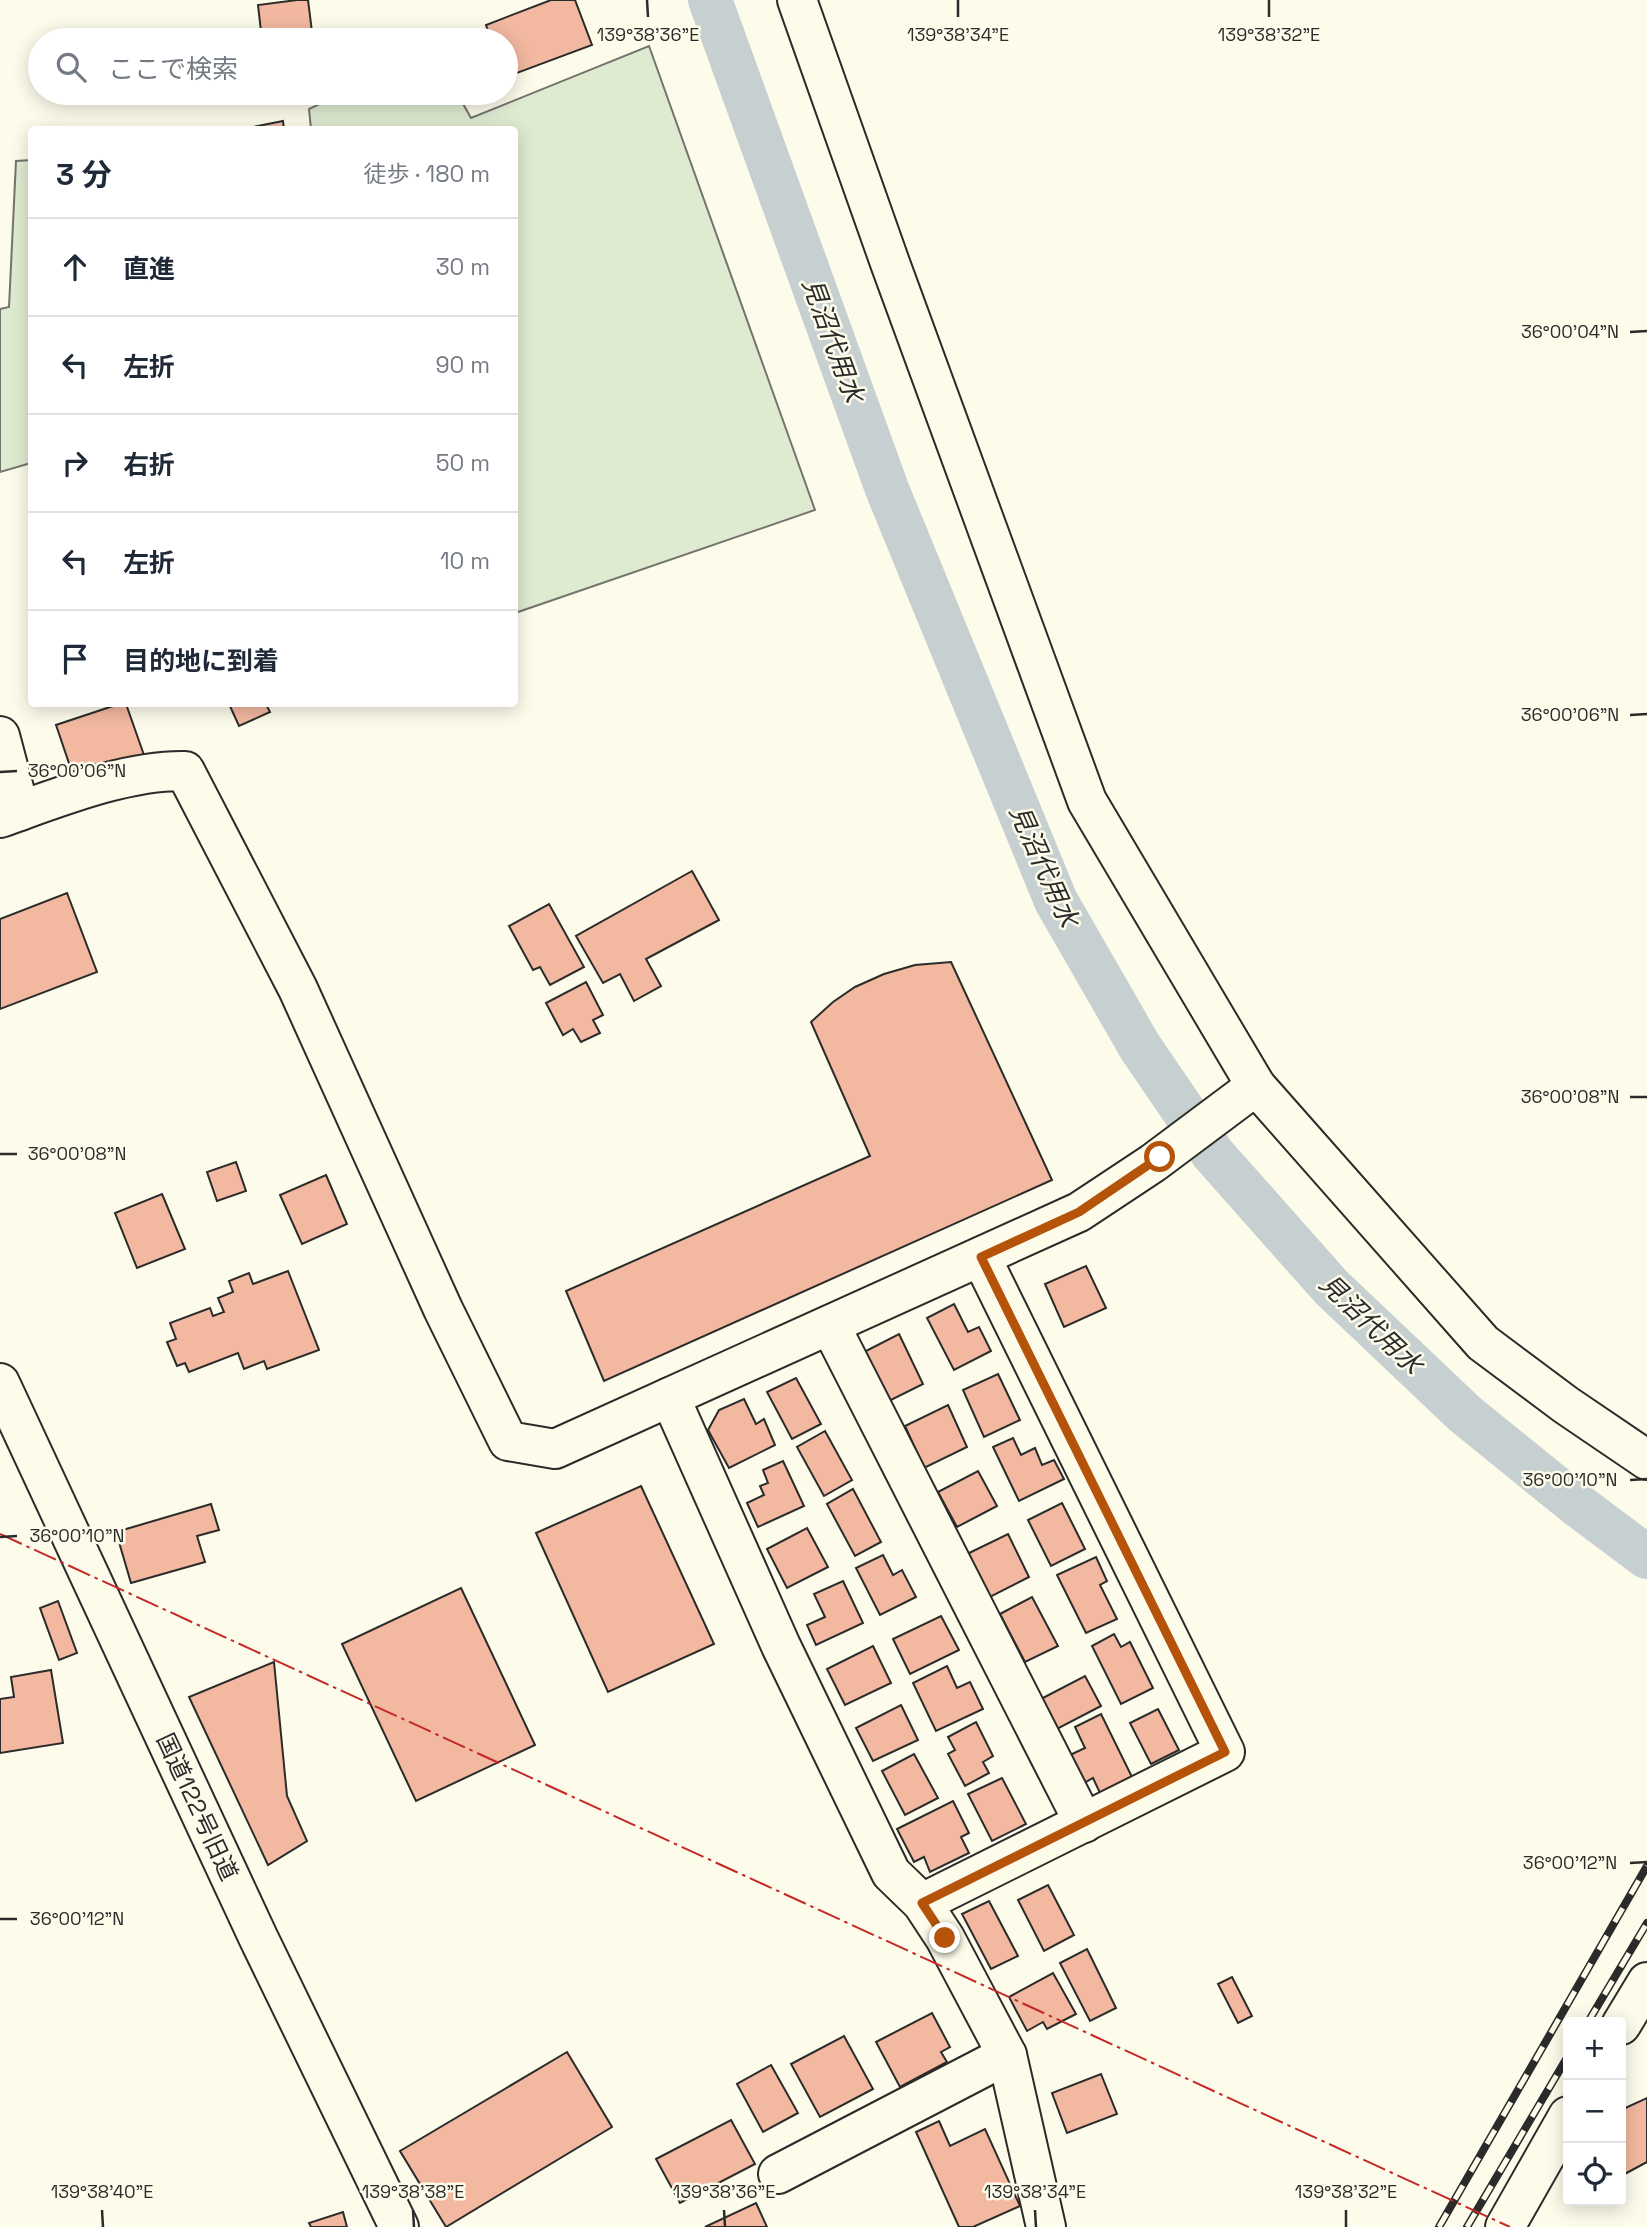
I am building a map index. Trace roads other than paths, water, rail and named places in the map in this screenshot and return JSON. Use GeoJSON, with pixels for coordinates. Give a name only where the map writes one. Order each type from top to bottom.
{"type":"FeatureCollection","features":[{"type":"Feature","properties":{"kind":"street"},"geometry":{"type":"LineString","coordinates":[[797,0],[894,276],[1087,801],[1256,1086],[1483,1343],[1566,1405],[1647,1460]]}},
{"type":"Feature","properties":{"kind":"street"},"geometry":{"type":"LineString","coordinates":[[0,736],[10,815],[131,776],[159,770],[186,771],[298,989],[443,1309],[508,1441],[555,1450],[1079,1212],[1160,1157],[1256,1086]]}},
{"type":"Feature","properties":{"kind":"street"},"geometry":{"type":"LineString","coordinates":[[922,1903],[1225,1752],[981,1257]]}},
{"type":"Feature","properties":{"kind":"street"},"geometry":{"type":"LineString","coordinates":[[831,1325],[1084,1823]]}},
{"type":"Feature","properties":{"kind":"street","name":"国道122号旧道"},"geometry":{"type":"LineString","coordinates":[[0,1383],[258,1937],[399,2227]]}},
{"type":"Feature","properties":{"kind":"street"},"geometry":{"type":"LineString","coordinates":[[670,1397],[781,1646],[891,1873],[922,1903],[945,1938],[1007,2055],[1046,2227]]}},
{"type":"Feature","properties":{"kind":"street"},"geometry":{"type":"LineString","coordinates":[[1626,2017],[1647,1982]]}},
{"type":"Feature","properties":{"kind":"street"},"geometry":{"type":"LineString","coordinates":[[778,2175],[1007,2055]]}},
{"type":"Feature","properties":{"kind":"street"},"geometry":{"type":"LineString","coordinates":[[1505,2227],[1563,2125]]}},
{"type":"Feature","properties":{"kind":"waterway","name":"見沼代用水"},"geometry":{"type":"LineString","coordinates":[[710,0],[887,489],[1056,901],[1140,1047],[1213,1154],[1331,1287],[1465,1414],[1576,1504],[1647,1557]]}},
{"type":"Feature","properties":{"kind":"railway"},"geometry":{"type":"LineString","coordinates":[[1439,2227],[1647,1866]]}},
{"type":"Feature","properties":{"kind":"railway"},"geometry":{"type":"LineString","coordinates":[[1591,2017],[1647,1923]]}},
{"type":"Feature","properties":{"kind":"railway"},"geometry":{"type":"LineString","coordinates":[[1467,2227],[1563,2064]]}}]}
